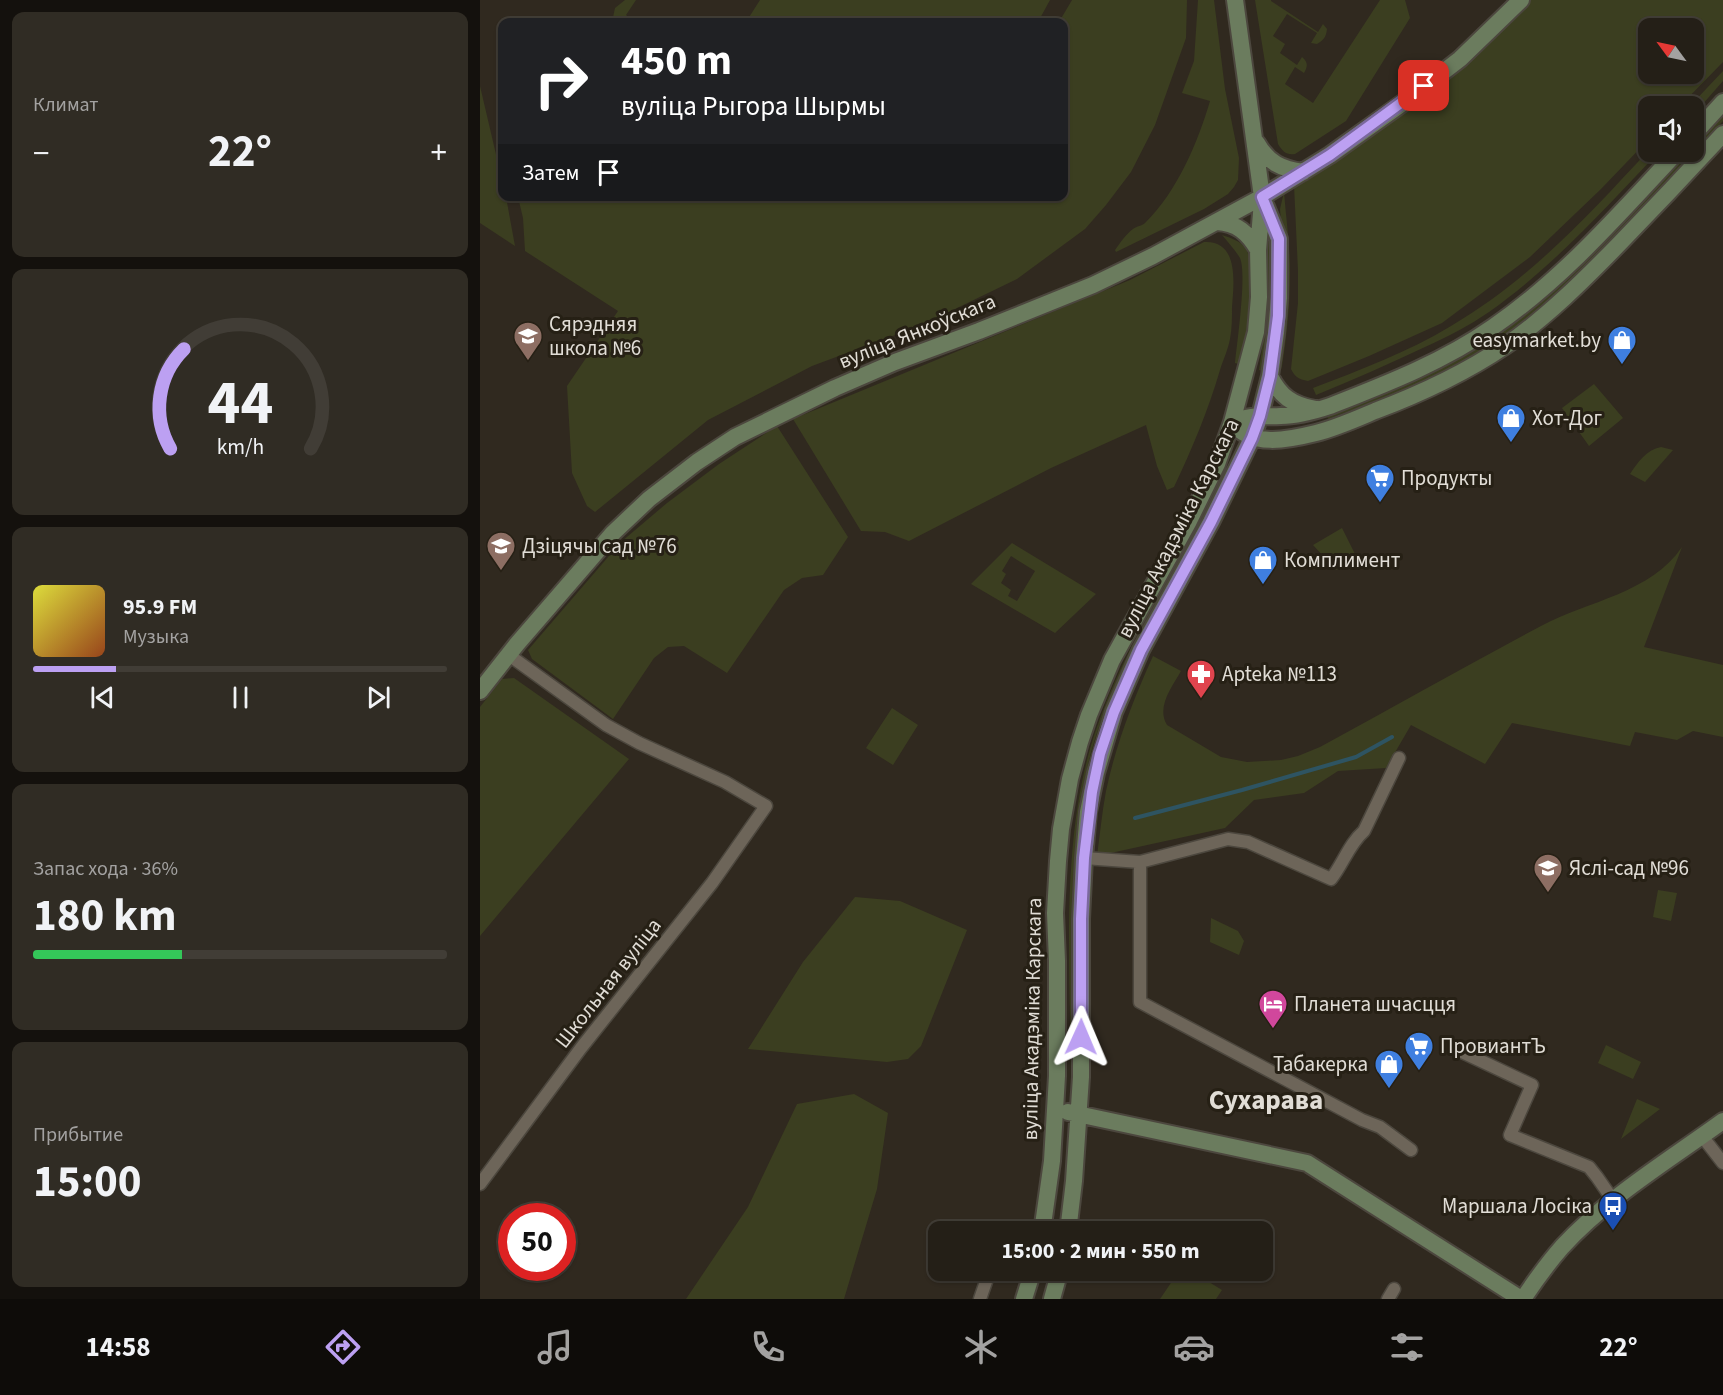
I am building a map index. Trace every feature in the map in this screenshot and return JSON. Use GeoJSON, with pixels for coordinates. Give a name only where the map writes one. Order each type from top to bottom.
{"type":"FeatureCollection","features":[{"type":"Feature","properties":{"kind":"main road"},"geometry":{"type":"LineString","coordinates":[[1234,0],[1262,197]]}},
{"type":"Feature","properties":{"kind":"main road","name":"вуліца Янкоўскага"},"geometry":{"type":"LineString","coordinates":[[480,691],[613,533],[649,499],[697,462],[735,437],[813,398],[895,362],[1093,285],[1262,197],[1304,172],[1365,130],[1460,59],[1521,0]]}},
{"type":"Feature","properties":{"kind":"main road"},"geometry":{"type":"LineString","coordinates":[[1704,123],[1723,102]]}},
{"type":"Feature","properties":{"kind":"main road"},"geometry":{"type":"LineString","coordinates":[[1668,162],[1566,266],[1524,304],[1468,343],[1420,368],[1320,409],[1283,416],[1241,418],[1232,422],[1237,430],[1252,438],[1289,440],[1328,430],[1389,406],[1430,388],[1479,362],[1529,328],[1581,283],[1723,134]]}},
{"type":"Feature","properties":{"kind":"main road"},"geometry":{"type":"LineString","coordinates":[[1255,140],[1275,164],[1285,169],[1304,172]]}},
{"type":"Feature","properties":{"kind":"main road","name":"вуліца Акадэміка Карскага"},"geometry":{"type":"LineString","coordinates":[[1044,1221],[1052,1161],[1055,1110],[1057,1007],[1055,913],[1060,829],[1080,742],[1112,660],[1189,521],[1217,464],[1232,422],[1256,332],[1262,197]]}},
{"type":"Feature","properties":{"kind":"main road","name":"вуліца Акадэміка Карскага"},"geometry":{"type":"LineString","coordinates":[[1069,1221],[1081,1077],[1081,919],[1084,858],[1092,792],[1100,754],[1114,712],[1141,650],[1211,522],[1252,438],[1260,416],[1270,376],[1278,316],[1279,239],[1262,197]]}},
{"type":"Feature","properties":{"kind":"main road"},"geometry":{"type":"LineString","coordinates":[[1216,222],[1236,226],[1245,232],[1258,250]]}},
{"type":"Feature","properties":{"kind":"main road"},"geometry":{"type":"LineString","coordinates":[[1270,376],[1277,390],[1289,400],[1308,408],[1320,409]]}},
{"type":"Feature","properties":{"kind":"main road"},"geometry":{"type":"LineString","coordinates":[[1055,1110],[1307,1163],[1522,1299],[1563,1247],[1613,1200],[1723,1121]]}},
{"type":"Feature","properties":{"kind":"main road"},"geometry":{"type":"LineString","coordinates":[[1024,1299],[1030,1281]]}},
{"type":"Feature","properties":{"kind":"main road"},"geometry":{"type":"LineString","coordinates":[[1052,1299],[1057,1281]]}},
{"type":"Feature","properties":{"kind":"street","name":"Школьная вуліца"},"geometry":{"type":"LineString","coordinates":[[480,1184],[581,1048],[712,883],[765,806],[725,782],[639,743],[606,725],[509,655]]}},
{"type":"Feature","properties":{"kind":"street"},"geometry":{"type":"LineString","coordinates":[[1084,858],[1140,862],[1234,839],[1248,842],[1331,879],[1356,838],[1364,831],[1399,758]]}},
{"type":"Feature","properties":{"kind":"street"},"geometry":{"type":"LineString","coordinates":[[1140,862],[1140,1002],[1362,1120],[1380,1127],[1411,1150]]}},
{"type":"Feature","properties":{"kind":"street"},"geometry":{"type":"LineString","coordinates":[[1462,1052],[1532,1085],[1510,1135],[1588,1167],[1613,1200]]}},
{"type":"Feature","properties":{"kind":"street"},"geometry":{"type":"LineString","coordinates":[[1702,1136],[1723,1163]]}},
{"type":"Feature","properties":{"kind":"street"},"geometry":{"type":"LineString","coordinates":[[980,1299],[986,1281]]}},
{"type":"Feature","properties":{"kind":"green space"},"geometry":{"type":"Polygon","coordinates":[[[625,0],[636,0],[626,15],[630,18],[613,18],[615,8],[625,0]]]}},
{"type":"Feature","properties":{"kind":"green space"},"geometry":{"type":"Polygon","coordinates":[[[760,0],[1050,0],[1040,18],[749,18],[760,0]]]}},
{"type":"Feature","properties":{"kind":"green space"},"geometry":{"type":"Polygon","coordinates":[[[1072,0],[1187,0],[1186,38],[1155,125],[1131,172],[1085,229],[1017,279],[922,325],[812,366],[708,420],[595,512],[587,506],[572,473],[567,386],[618,311],[525,251],[523,218],[519,201],[1068,201],[1068,18],[1061,18],[1072,0]]]}},
{"type":"Feature","properties":{"kind":"green space"},"geometry":{"type":"Polygon","coordinates":[[[1198,0],[1214,0],[1225,89],[1239,158],[1238,180],[1228,194],[1204,209],[1116,252],[1115,250],[1126,236],[1133,229],[1145,223],[1167,197],[1185,166],[1205,117],[1210,101],[1182,93],[1194,61],[1198,0]]]}},
{"type":"Feature","properties":{"kind":"green space"},"geometry":{"type":"Polygon","coordinates":[[[1255,0],[1271,0],[1318,32],[1323,24],[1327,29],[1321,41],[1317,44],[1311,43],[1317,33],[1287,14],[1273,36],[1285,44],[1280,53],[1297,65],[1302,57],[1306,62],[1304,73],[1295,67],[1285,84],[1313,103],[1380,0],[1405,0],[1410,18],[1346,121],[1295,154],[1285,152],[1278,144],[1255,0]]]}},
{"type":"Feature","properties":{"kind":"green space"},"geometry":{"type":"Polygon","coordinates":[[[1530,0],[1723,0],[1723,62],[1704,81],[1704,18],[1638,18],[1638,84],[1702,84],[1690,96],[1638,96],[1638,150],[1530,257],[1442,323],[1308,381],[1296,376],[1291,369],[1298,303],[1294,185],[1475,53],[1530,0]]]}},
{"type":"Feature","properties":{"kind":"green space"},"geometry":{"type":"Polygon","coordinates":[[[1723,71],[1723,81],[1704,103],[1704,96],[1699,96],[1723,71]]]}},
{"type":"Feature","properties":{"kind":"green space"},"geometry":{"type":"Polygon","coordinates":[[[480,86],[498,163],[498,201],[507,201],[515,246],[480,223],[480,86]]]}},
{"type":"Feature","properties":{"kind":"green space"},"geometry":{"type":"Polygon","coordinates":[[[1723,116],[1723,121],[1704,141],[1704,136],[1723,116]]]}},
{"type":"Feature","properties":{"kind":"green space"},"geometry":{"type":"Polygon","coordinates":[[[1638,162],[1649,162],[1557,256],[1489,312],[1441,339],[1316,395],[1313,388],[1418,344],[1480,308],[1532,268],[1638,162]]]}},
{"type":"Feature","properties":{"kind":"green space"},"geometry":{"type":"Polygon","coordinates":[[[1680,162],[1685,162],[1617,235],[1561,289],[1501,337],[1439,373],[1328,419],[1327,416],[1437,370],[1499,334],[1551,293],[1622,224],[1680,162]]]}},
{"type":"Feature","properties":{"kind":"green space"},"geometry":{"type":"Polygon","coordinates":[[[1284,192],[1290,284],[1285,343],[1281,370],[1278,372],[1283,245],[1280,209],[1284,192]]]}},
{"type":"Feature","properties":{"kind":"green space"},"geometry":{"type":"Polygon","coordinates":[[[1266,227],[1269,230],[1270,301],[1262,371],[1259,370],[1267,298],[1266,227]]]}},
{"type":"Feature","properties":{"kind":"green space"},"geometry":{"type":"Polygon","coordinates":[[[1222,235],[1241,244],[1246,249],[1249,258],[1249,305],[1242,365],[1235,363],[1242,293],[1242,266],[1240,258],[1222,235]]]}},
{"type":"Feature","properties":{"kind":"green space"},"geometry":{"type":"Polygon","coordinates":[[[1204,242],[1215,243],[1229,255],[1233,275],[1231,331],[1228,347],[1205,415],[1174,487],[1167,490],[1157,466],[1146,425],[1051,468],[909,541],[885,532],[861,531],[793,419],[1130,280],[1204,242]]]}},
{"type":"Feature","properties":{"kind":"green space"},"geometry":{"type":"Polygon","coordinates":[[[1594,384],[1623,418],[1589,446],[1562,408],[1594,384]]]}},
{"type":"Feature","properties":{"kind":"green space"},"geometry":{"type":"Polygon","coordinates":[[[777,426],[848,537],[823,575],[802,578],[784,590],[727,673],[684,646],[668,647],[654,658],[613,719],[532,659],[528,650],[621,542],[667,503],[719,464],[777,426]]]}},
{"type":"Feature","properties":{"kind":"green space"},"geometry":{"type":"Polygon","coordinates":[[[1661,447],[1673,450],[1645,482],[1630,474],[1647,454],[1661,447]]]}},
{"type":"Feature","properties":{"kind":"green space"},"geometry":{"type":"Polygon","coordinates":[[[1223,474],[1225,476],[1213,500],[1120,675],[1096,736],[1086,773],[1073,888],[1073,1070],[1071,1070],[1069,941],[1072,853],[1085,767],[1097,727],[1124,662],[1223,474]]]}},
{"type":"Feature","properties":{"kind":"green space"},"geometry":{"type":"Polygon","coordinates":[[[1342,528],[1358,560],[1336,570],[1313,545],[1342,528]]]}},
{"type":"Feature","properties":{"kind":"green space"},"geometry":{"type":"Polygon","coordinates":[[[1012,543],[1096,594],[1055,633],[971,584],[1012,543]],[[1011,556],[1002,571],[1006,574],[1001,583],[1011,590],[1008,596],[1017,601],[1035,571],[1011,556]]]}},
{"type":"Feature","properties":{"kind":"green space"},"geometry":{"type":"Polygon","coordinates":[[[1682,547],[1644,647],[1723,665],[1723,737],[1693,731],[1677,740],[1635,732],[1630,746],[1512,723],[1485,764],[1411,725],[1386,768],[1338,771],[1304,793],[1254,800],[1225,828],[1097,856],[1105,799],[1115,756],[1132,706],[1153,656],[1181,671],[1164,704],[1164,718],[1167,725],[1221,757],[1247,762],[1281,760],[1320,747],[1559,617],[1636,586],[1669,563],[1682,547]]]}},
{"type":"Feature","properties":{"kind":"green space"},"geometry":{"type":"Polygon","coordinates":[[[514,678],[629,759],[480,936],[480,707],[502,679],[514,678]]]}},
{"type":"Feature","properties":{"kind":"green space"},"geometry":{"type":"Polygon","coordinates":[[[892,708],[918,725],[893,765],[866,748],[892,708]]]}},
{"type":"Feature","properties":{"kind":"green space"},"geometry":{"type":"Polygon","coordinates":[[[1658,890],[1677,893],[1671,921],[1653,917],[1658,890]]]}},
{"type":"Feature","properties":{"kind":"green space"},"geometry":{"type":"Polygon","coordinates":[[[855,897],[900,901],[967,930],[921,1046],[908,1059],[887,1062],[748,1049],[803,962],[855,897]]]}},
{"type":"Feature","properties":{"kind":"green space"},"geometry":{"type":"Polygon","coordinates":[[[1211,918],[1238,931],[1244,941],[1239,955],[1210,942],[1211,918]]]}},
{"type":"Feature","properties":{"kind":"green space"},"geometry":{"type":"Polygon","coordinates":[[[1606,1045],[1641,1062],[1633,1079],[1598,1063],[1606,1045]]]}},
{"type":"Feature","properties":{"kind":"green space"},"geometry":{"type":"Polygon","coordinates":[[[854,1094],[888,1113],[877,1189],[844,1299],[686,1299],[748,1207],[797,1104],[854,1094]]]}},
{"type":"Feature","properties":{"kind":"green space"},"geometry":{"type":"Polygon","coordinates":[[[1637,1099],[1660,1109],[1621,1139],[1637,1099]]]}},
{"type":"Feature","properties":{"kind":"green space"},"geometry":{"type":"Polygon","coordinates":[[[1172,1281],[1207,1281],[1222,1290],[1216,1299],[1160,1299],[1172,1281]]]}},
{"type":"Feature","properties":{"kind":"waterway"},"geometry":{"type":"LineString","coordinates":[[1135,818],[1356,757],[1392,737]]}},
{"type":"Feature","properties":{"kind":"place","name":"Сярэдняя школа №6"},"geometry":{"type":"Point","coordinates":[528,362]}},
{"type":"Feature","properties":{"kind":"place","name":"easymarket.by"},"geometry":{"type":"Point","coordinates":[1622,366]}},
{"type":"Feature","properties":{"kind":"place","name":"Хот-Дог"},"geometry":{"type":"Point","coordinates":[1511,444]}},
{"type":"Feature","properties":{"kind":"place","name":"Продукты"},"geometry":{"type":"Point","coordinates":[1380,504]}},
{"type":"Feature","properties":{"kind":"place","name":"Дзіцячы сад №76"},"geometry":{"type":"Point","coordinates":[501,572]}},
{"type":"Feature","properties":{"kind":"place","name":"Комплимент"},"geometry":{"type":"Point","coordinates":[1263,586]}},
{"type":"Feature","properties":{"kind":"place","name":"Apteka №113"},"geometry":{"type":"Point","coordinates":[1201,700]}},
{"type":"Feature","properties":{"kind":"place","name":"Яслі-сад №96"},"geometry":{"type":"Point","coordinates":[1548,894]}},
{"type":"Feature","properties":{"kind":"place","name":"Планета шчасцця"},"geometry":{"type":"Point","coordinates":[1273,1030]}},
{"type":"Feature","properties":{"kind":"place","name":"ПровиантЪ"},"geometry":{"type":"Point","coordinates":[1419,1072]}},
{"type":"Feature","properties":{"kind":"place","name":"Табакерка"},"geometry":{"type":"Point","coordinates":[1389,1090]}},
{"type":"Feature","properties":{"kind":"place","name":"Маршала Лосіка"},"geometry":{"type":"Point","coordinates":[1613,1232]}},
{"type":"Feature","properties":{"kind":"district","name":"Сухарава"},"geometry":{"type":"Point","coordinates":[1266,1100]}},
{"type":"Feature","properties":{"kind":"route"},"geometry":{"type":"LineString","coordinates":[[1081,1037],[1081,919],[1084,858],[1092,792],[1100,754],[1114,712],[1141,650],[1211,522],[1252,438],[1270,376],[1278,316],[1279,239],[1262,197],[1330,155],[1424,86]]}}]}
